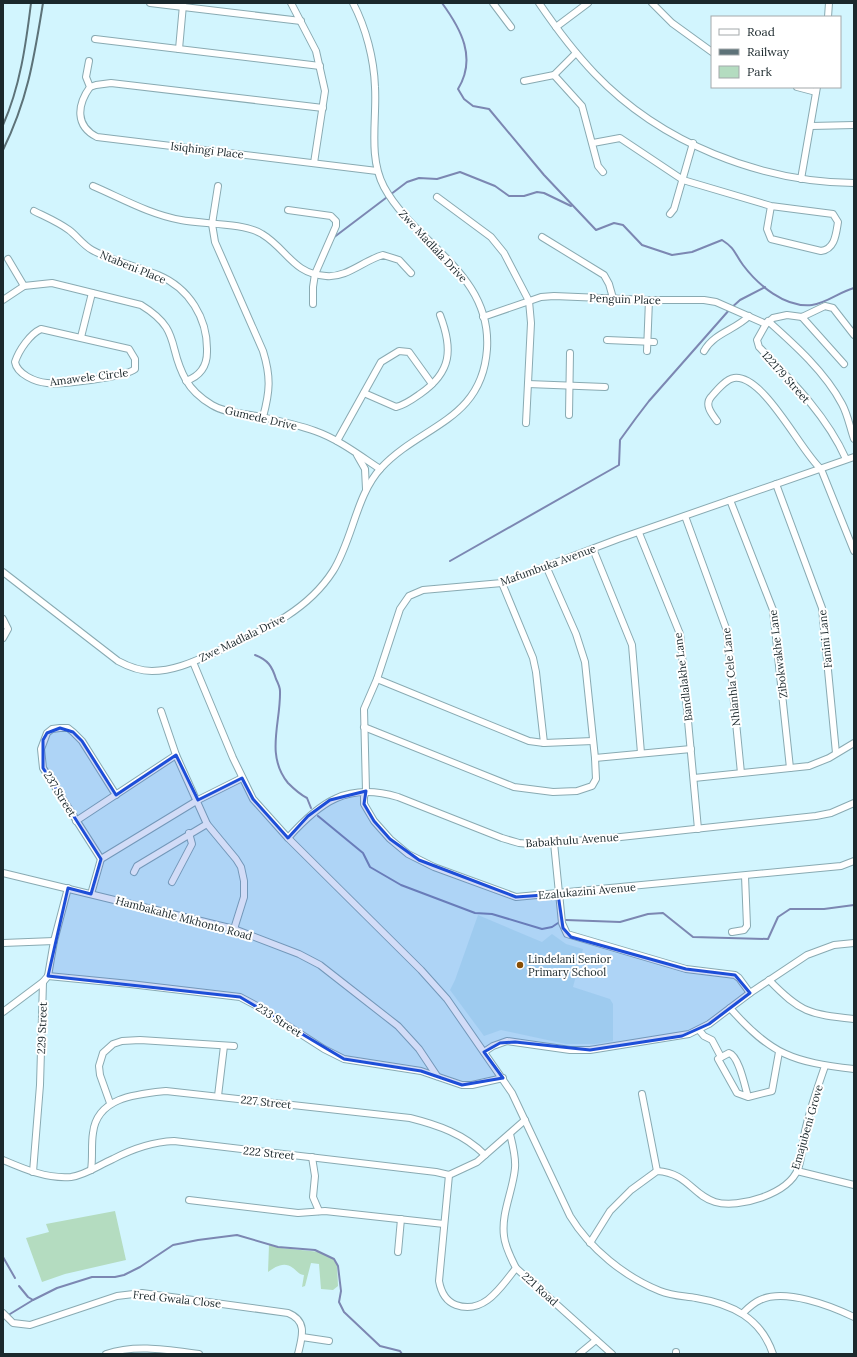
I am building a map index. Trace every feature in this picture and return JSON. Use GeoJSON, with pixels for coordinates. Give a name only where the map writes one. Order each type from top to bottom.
{"type":"FeatureCollection","features":[{"type":"Feature","properties":{"kind":"street"},"geometry":{"type":"LineString","coordinates":[[150,3],[183,5],[301,21]]}},
{"type":"Feature","properties":{"kind":"street"},"geometry":{"type":"LineString","coordinates":[[291,3],[316,50],[325,90],[324,108],[314,163]]}},
{"type":"Feature","properties":{"kind":"street","name":"Zwe Madlala Drive"},"geometry":{"type":"LineString","coordinates":[[3,572],[118,661],[129,667],[153,672],[168,670],[193,662],[280,622],[301,606],[322,586],[344,551],[366,490],[380,469],[398,453],[446,422],[459,410],[477,384],[483,369],[487,349],[480,304],[465,279],[397,208],[382,185],[377,171],[374,74],[368,44],[353,3]]}},
{"type":"Feature","properties":{"kind":"street"},"geometry":{"type":"LineString","coordinates":[[493,3],[511,27]]}},
{"type":"Feature","properties":{"kind":"street"},"geometry":{"type":"LineString","coordinates":[[538,3],[576,53],[606,84],[630,105],[666,130],[736,162],[801,179],[854,183]]}},
{"type":"Feature","properties":{"kind":"street"},"geometry":{"type":"LineString","coordinates":[[556,27],[588,3]]}},
{"type":"Feature","properties":{"kind":"street"},"geometry":{"type":"LineString","coordinates":[[652,3],[672,23],[711,51]]}},
{"type":"Feature","properties":{"kind":"street"},"geometry":{"type":"LineString","coordinates":[[828,16],[829,3]]}},
{"type":"Feature","properties":{"kind":"street"},"geometry":{"type":"LineString","coordinates":[[179,49],[183,5]]}},
{"type":"Feature","properties":{"kind":"street"},"geometry":{"type":"LineString","coordinates":[[95,40],[320,66]]}},
{"type":"Feature","properties":{"kind":"street"},"geometry":{"type":"LineString","coordinates":[[524,82],[554,75],[576,53]]}},
{"type":"Feature","properties":{"kind":"street","name":"Isiqhingi Place"},"geometry":{"type":"LineString","coordinates":[[89,62],[86,77],[90,87],[84,97],[80,119],[83,128],[97,137],[377,171]]}},
{"type":"Feature","properties":{"kind":"street"},"geometry":{"type":"LineString","coordinates":[[554,75],[582,106],[598,166],[603,172]]}},
{"type":"Feature","properties":{"kind":"street"},"geometry":{"type":"LineString","coordinates":[[90,87],[103,83],[111,83],[324,108]]}},
{"type":"Feature","properties":{"kind":"street"},"geometry":{"type":"LineString","coordinates":[[801,179],[816,89]]}},
{"type":"Feature","properties":{"kind":"street"},"geometry":{"type":"LineString","coordinates":[[811,126],[854,125]]}},
{"type":"Feature","properties":{"kind":"street"},"geometry":{"type":"LineString","coordinates":[[593,143],[620,138],[683,180],[771,206],[833,214],[838,222],[834,242],[826,250],[821,251],[771,239],[767,229],[771,206]]}},
{"type":"Feature","properties":{"kind":"street"},"geometry":{"type":"LineString","coordinates":[[670,214],[674,209],[693,143]]}},
{"type":"Feature","properties":{"kind":"street"},"geometry":{"type":"LineString","coordinates":[[93,186],[161,215],[181,220],[250,229],[262,234],[300,268],[316,274],[330,277],[342,274],[383,255],[399,260],[411,273]]}},
{"type":"Feature","properties":{"kind":"street"},"geometry":{"type":"LineString","coordinates":[[218,186],[212,232],[217,249],[263,350],[268,366],[269,393],[263,417]]}},
{"type":"Feature","properties":{"kind":"street"},"geometry":{"type":"LineString","coordinates":[[437,197],[491,237],[504,253],[529,301],[531,323],[526,423]]}},
{"type":"Feature","properties":{"kind":"street"},"geometry":{"type":"LineString","coordinates":[[288,210],[331,216],[336,221],[336,226],[316,274],[313,287],[313,304]]}},
{"type":"Feature","properties":{"kind":"street","name":"Ntabeni Place"},"geometry":{"type":"LineString","coordinates":[[34,212],[61,225],[91,249],[159,275],[173,283],[184,293],[195,306],[204,324],[207,345],[207,360],[205,367],[194,379],[186,382]]}},
{"type":"Feature","properties":{"kind":"street"},"geometry":{"type":"LineString","coordinates":[[542,237],[604,275],[609,284],[613,298]]}},
{"type":"Feature","properties":{"kind":"street"},"geometry":{"type":"LineString","coordinates":[[8,259],[24,286]]}},
{"type":"Feature","properties":{"kind":"street","name":"Gumede Drive"},"geometry":{"type":"LineString","coordinates":[[3,300],[24,286],[52,283],[141,305],[153,313],[163,323],[173,339],[181,370],[186,382],[196,394],[220,409],[263,417],[315,431],[337,441],[380,469]]}},
{"type":"Feature","properties":{"kind":"street"},"geometry":{"type":"LineString","coordinates":[[81,337],[92,292]]}},
{"type":"Feature","properties":{"kind":"street","name":"Penguin Place"},"geometry":{"type":"LineString","coordinates":[[483,317],[547,296],[649,300],[704,300],[716,302],[767,323],[795,346],[835,394],[847,415],[854,439]]}},
{"type":"Feature","properties":{"kind":"street"},"geometry":{"type":"LineString","coordinates":[[647,351],[649,300]]}},
{"type":"Feature","properties":{"kind":"street"},"geometry":{"type":"LineString","coordinates":[[767,323],[780,315],[802,317],[825,306],[829,306],[833,308],[854,335]]}},
{"type":"Feature","properties":{"kind":"street"},"geometry":{"type":"LineString","coordinates":[[364,393],[396,407],[411,401],[432,384],[444,369],[448,351],[446,332],[440,315]]}},
{"type":"Feature","properties":{"kind":"street"},"geometry":{"type":"LineString","coordinates":[[704,351],[714,338],[733,329],[749,316]]}},
{"type":"Feature","properties":{"kind":"street"},"geometry":{"type":"LineString","coordinates":[[802,317],[844,364]]}},
{"type":"Feature","properties":{"kind":"street","name":"122179 Street"},"geometry":{"type":"LineString","coordinates":[[767,323],[757,340],[759,347],[812,405],[834,436],[846,459]]}},
{"type":"Feature","properties":{"kind":"street","name":"Amawele Circle"},"geometry":{"type":"LineString","coordinates":[[41,329],[81,337],[129,349],[135,359],[135,369],[125,375],[59,383],[46,383],[26,376],[16,366],[16,356],[32,334],[41,329]]}},
{"type":"Feature","properties":{"kind":"street"},"geometry":{"type":"LineString","coordinates":[[607,340],[654,342]]}},
{"type":"Feature","properties":{"kind":"street"},"geometry":{"type":"LineString","coordinates":[[337,441],[382,362],[399,351],[409,352],[414,356],[432,384]]}},
{"type":"Feature","properties":{"kind":"street"},"geometry":{"type":"LineString","coordinates":[[569,415],[570,353]]}},
{"type":"Feature","properties":{"kind":"street"},"geometry":{"type":"LineString","coordinates":[[717,421],[708,406],[709,399],[729,380],[737,378],[742,379],[760,391],[777,409],[816,465],[821,469],[854,551]]}},
{"type":"Feature","properties":{"kind":"street"},"geometry":{"type":"LineString","coordinates":[[528,384],[605,387]]}},
{"type":"Feature","properties":{"kind":"street"},"geometry":{"type":"LineString","coordinates":[[356,453],[365,469],[366,490]]}},
{"type":"Feature","properties":{"kind":"street","name":"Mafumbuka Avenue"},"geometry":{"type":"LineString","coordinates":[[366,791],[364,727],[365,703],[377,679],[400,609],[409,596],[423,590],[502,583],[854,456]]}},
{"type":"Feature","properties":{"kind":"street","name":"Fanini Lane"},"geometry":{"type":"LineString","coordinates":[[776,484],[822,608],[836,754]]}},
{"type":"Feature","properties":{"kind":"street","name":"Zibokwakhe Lane"},"geometry":{"type":"LineString","coordinates":[[730,500],[773,610],[790,768]]}},
{"type":"Feature","properties":{"kind":"street","name":"Nhlanhla Cele Lane"},"geometry":{"type":"LineString","coordinates":[[685,516],[727,631],[741,773]]}},
{"type":"Feature","properties":{"kind":"street","name":"Bandlalakhe Lane"},"geometry":{"type":"LineString","coordinates":[[639,533],[680,634],[698,829]]}},
{"type":"Feature","properties":{"kind":"street"},"geometry":{"type":"LineString","coordinates":[[593,549],[632,645],[641,753]]}},
{"type":"Feature","properties":{"kind":"street"},"geometry":{"type":"LineString","coordinates":[[364,727],[514,787],[553,792],[577,791],[592,786],[596,779],[595,758],[589,685],[582,649],[546,566]]}},
{"type":"Feature","properties":{"kind":"street"},"geometry":{"type":"LineString","coordinates":[[502,583],[535,665],[539,685],[544,743]]}},
{"type":"Feature","properties":{"kind":"street"},"geometry":{"type":"LineString","coordinates":[[3,619],[8,629],[3,638]]}},
{"type":"Feature","properties":{"kind":"street"},"geometry":{"type":"LineString","coordinates":[[193,662],[242,778],[253,799],[288,838],[439,988],[503,1078],[525,1120],[570,1216],[579,1231],[590,1243],[622,1269],[660,1291],[709,1300],[743,1313],[759,1328],[773,1354]]}},
{"type":"Feature","properties":{"kind":"street"},"geometry":{"type":"LineString","coordinates":[[377,679],[529,741],[544,743],[593,741]]}},
{"type":"Feature","properties":{"kind":"street"},"geometry":{"type":"LineString","coordinates":[[161,711],[176,755],[198,800],[207,824],[236,859],[244,881],[244,897],[234,929]]}},
{"type":"Feature","properties":{"kind":"street","name":"237 Street"},"geometry":{"type":"LineString","coordinates":[[101,859],[47,777],[41,760],[43,740],[47,733],[52,729],[68,728],[82,741],[116,795]]}},
{"type":"Feature","properties":{"kind":"street"},"geometry":{"type":"LineString","coordinates":[[694,778],[814,765],[854,743]]}},
{"type":"Feature","properties":{"kind":"street"},"geometry":{"type":"LineString","coordinates":[[595,758],[691,749]]}},
{"type":"Feature","properties":{"kind":"street"},"geometry":{"type":"LineString","coordinates":[[76,820],[176,755]]}},
{"type":"Feature","properties":{"kind":"street"},"geometry":{"type":"LineString","coordinates":[[92,894],[101,859],[198,800],[242,778]]}},
{"type":"Feature","properties":{"kind":"street","name":"Babakhulu Avenue"},"geometry":{"type":"LineString","coordinates":[[288,838],[308,816],[330,800],[347,794],[366,791],[384,793],[398,797],[510,841],[530,844],[698,829],[816,816],[831,813],[854,803]]}},
{"type":"Feature","properties":{"kind":"street","name":"Ezalukazini Avenue"},"geometry":{"type":"LineString","coordinates":[[366,791],[364,796],[364,804],[374,821],[390,839],[408,854],[419,860],[516,897],[840,866],[854,861]]}},
{"type":"Feature","properties":{"kind":"street"},"geometry":{"type":"LineString","coordinates":[[134,872],[137,866],[189,833],[207,824]]}},
{"type":"Feature","properties":{"kind":"street"},"geometry":{"type":"LineString","coordinates":[[172,882],[192,844],[189,833]]}},
{"type":"Feature","properties":{"kind":"street"},"geometry":{"type":"LineString","coordinates":[[554,843],[558,894],[563,928],[571,937],[686,969],[735,975],[750,993]]}},
{"type":"Feature","properties":{"kind":"street","name":"Hambakahle Mkhonto Road"},"geometry":{"type":"LineString","coordinates":[[3,873],[234,929],[299,954],[320,966],[398,1026],[419,1049],[437,1076]]}},
{"type":"Feature","properties":{"kind":"street"},"geometry":{"type":"LineString","coordinates":[[732,932],[744,930],[747,926],[745,876]]}},
{"type":"Feature","properties":{"kind":"street"},"geometry":{"type":"LineString","coordinates":[[3,1012],[43,982],[48,976],[54,941],[68,888]]}},
{"type":"Feature","properties":{"kind":"street"},"geometry":{"type":"LineString","coordinates":[[3,943],[54,941]]}},
{"type":"Feature","properties":{"kind":"street"},"geometry":{"type":"LineString","coordinates":[[484,1052],[493,1046],[507,1041],[570,1050],[602,1049],[682,1036],[699,1030],[769,980],[817,950],[834,945],[854,943]]}},
{"type":"Feature","properties":{"kind":"street","name":"233 Street"},"geometry":{"type":"LineString","coordinates":[[48,976],[240,997],[257,1006],[324,1049],[344,1059],[421,1071],[462,1085],[472,1085],[503,1078]]}},
{"type":"Feature","properties":{"kind":"street"},"geometry":{"type":"LineString","coordinates":[[769,980],[784,996],[804,1010],[818,1015],[854,1019]]}},
{"type":"Feature","properties":{"kind":"street","name":"229 Street"},"geometry":{"type":"LineString","coordinates":[[33,1172],[40,1085],[43,982]]}},
{"type":"Feature","properties":{"kind":"street"},"geometry":{"type":"LineString","coordinates":[[730,1008],[754,1034],[779,1052],[800,1060],[825,1066],[854,1069]]}},
{"type":"Feature","properties":{"kind":"street"},"geometry":{"type":"LineString","coordinates":[[699,1030],[704,1036],[712,1040],[721,1057]]}},
{"type":"Feature","properties":{"kind":"street"},"geometry":{"type":"LineString","coordinates":[[91,1170],[95,1124],[98,1116],[110,1103],[100,1075],[99,1066],[103,1053],[113,1044],[122,1041],[140,1040],[234,1046]]}},
{"type":"Feature","properties":{"kind":"street"},"geometry":{"type":"LineString","coordinates":[[218,1096],[224,1046]]}},
{"type":"Feature","properties":{"kind":"street"},"geometry":{"type":"LineString","coordinates":[[748,1097],[733,1055],[729,1053],[718,1060],[732,1086],[739,1094],[748,1097],[772,1091],[779,1052]]}},
{"type":"Feature","properties":{"kind":"street","name":"Emajubeni Grove"},"geometry":{"type":"LineString","coordinates":[[657,1171],[666,1171],[676,1175],[715,1202],[732,1203],[752,1200],[773,1192],[785,1184],[797,1171],[805,1128],[825,1066]]}},
{"type":"Feature","properties":{"kind":"street","name":"227 Street"},"geometry":{"type":"LineString","coordinates":[[110,1103],[131,1096],[166,1091],[410,1118],[426,1122],[457,1134],[475,1145],[485,1155]]}},
{"type":"Feature","properties":{"kind":"street"},"geometry":{"type":"LineString","coordinates":[[590,1243],[610,1211],[631,1190],[657,1171],[642,1094]]}},
{"type":"Feature","properties":{"kind":"street"},"geometry":{"type":"LineString","coordinates":[[516,1268],[494,1295],[484,1303],[475,1307],[466,1308],[454,1305],[447,1300],[441,1292],[439,1281],[449,1175],[467,1168],[485,1155],[525,1120]]}},
{"type":"Feature","properties":{"kind":"street","name":"221 Road"},"geometry":{"type":"LineString","coordinates":[[510,1134],[514,1148],[515,1168],[503,1225],[504,1237],[508,1252],[516,1268],[612,1354]]}},
{"type":"Feature","properties":{"kind":"street","name":"222 Street"},"geometry":{"type":"LineString","coordinates":[[3,1160],[33,1172],[59,1177],[72,1176],[91,1170],[129,1151],[160,1142],[174,1141],[436,1172],[449,1175]]}},
{"type":"Feature","properties":{"kind":"street"},"geometry":{"type":"LineString","coordinates":[[312,1157],[315,1176],[313,1197],[319,1211]]}},
{"type":"Feature","properties":{"kind":"street"},"geometry":{"type":"LineString","coordinates":[[797,1171],[854,1185]]}},
{"type":"Feature","properties":{"kind":"street"},"geometry":{"type":"LineString","coordinates":[[189,1200],[298,1213],[319,1211],[444,1224]]}},
{"type":"Feature","properties":{"kind":"street"},"geometry":{"type":"LineString","coordinates":[[398,1252],[401,1219]]}},
{"type":"Feature","properties":{"kind":"street","name":"Fred Gwala Close"},"geometry":{"type":"LineString","coordinates":[[3,1313],[19,1325],[30,1325],[116,1296],[142,1293],[288,1313],[296,1316],[302,1327],[302,1337],[298,1354]]}},
{"type":"Feature","properties":{"kind":"street"},"geometry":{"type":"LineString","coordinates":[[743,1313],[760,1300],[775,1296],[819,1302],[854,1317]]}},
{"type":"Feature","properties":{"kind":"street"},"geometry":{"type":"LineString","coordinates":[[302,1337],[329,1341]]}},
{"type":"Feature","properties":{"kind":"street"},"geometry":{"type":"LineString","coordinates":[[579,1354],[596,1340]]}},
{"type":"Feature","properties":{"kind":"street"},"geometry":{"type":"LineString","coordinates":[[106,1354],[114,1351],[150,1348],[199,1354]]}},
{"type":"Feature","properties":{"kind":"highlighted area"},"geometry":{"type":"Polygon","coordinates":[[[60,728],[73,732],[82,741],[116,795],[176,755],[198,800],[242,778],[253,799],[288,838],[308,816],[330,800],[366,791],[364,804],[374,821],[390,839],[419,860],[516,897],[558,894],[563,928],[571,937],[686,969],[735,975],[750,993],[709,1024],[682,1036],[590,1050],[515,1042],[500,1043],[484,1052],[503,1078],[462,1085],[421,1071],[344,1059],[240,997],[48,976],[68,888],[91,894],[101,859],[43,768],[43,740],[47,733],[60,728]]]}},
{"type":"Feature","properties":{"kind":"shaded area","name":"Lindelani Senior Primary School"},"geometry":{"type":"Polygon","coordinates":[[[478,915],[542,942],[552,934],[566,944],[583,949],[573,987],[610,999],[613,1004],[613,1041],[595,1044],[566,1044],[501,1030],[484,1036],[450,990],[478,915]]]}},
{"type":"Feature","properties":{"kind":"green space"},"geometry":{"type":"Polygon","coordinates":[[[115,1211],[126,1260],[65,1274],[42,1282],[26,1238],[49,1232],[46,1224],[115,1211]]]}},
{"type":"Feature","properties":{"kind":"green space"},"geometry":{"type":"Polygon","coordinates":[[[269,1245],[281,1248],[320,1252],[333,1258],[337,1265],[338,1286],[333,1290],[321,1289],[319,1264],[311,1263],[305,1286],[302,1287],[304,1275],[290,1266],[283,1265],[268,1272],[269,1245]]]}},
{"type":"Feature","properties":{"kind":"waterway"},"geometry":{"type":"LineString","coordinates":[[442,3],[455,23],[464,44],[466,66],[464,77],[458,89],[464,99],[473,106],[489,109],[544,175],[596,230],[614,223],[623,225],[642,245],[672,255],[692,252],[722,240],[727,243],[756,280],[773,294],[792,303],[802,305],[817,304],[854,288]]}},
{"type":"Feature","properties":{"kind":"waterway"},"geometry":{"type":"LineString","coordinates":[[333,238],[407,182],[419,178],[437,179],[460,172],[495,186],[509,196],[524,196],[537,192],[544,193],[571,206]]}},
{"type":"Feature","properties":{"kind":"waterway"},"geometry":{"type":"LineString","coordinates":[[450,561],[619,465],[620,440],[649,401],[730,309],[740,300],[765,287]]}},
{"type":"Feature","properties":{"kind":"waterway"},"geometry":{"type":"LineString","coordinates":[[255,655],[269,664],[280,688],[276,750],[277,761],[281,772],[288,783],[307,798],[311,808]]}},
{"type":"Feature","properties":{"kind":"waterway"},"geometry":{"type":"LineString","coordinates":[[318,816],[363,853],[370,867],[401,885],[475,913],[492,914],[542,929],[552,927],[558,923]]}},
{"type":"Feature","properties":{"kind":"waterway"},"geometry":{"type":"LineString","coordinates":[[566,920],[620,922],[648,914],[663,913],[693,937],[768,939],[778,917],[790,909],[824,909],[854,905]]}},
{"type":"Feature","properties":{"kind":"waterway"},"geometry":{"type":"LineString","coordinates":[[10,1314],[57,1288],[92,1277],[115,1277],[124,1275],[140,1267],[173,1245],[237,1235],[278,1247],[315,1250],[334,1259],[338,1266],[341,1291],[339,1302],[344,1312],[380,1346],[400,1351],[402,1354]]}},
{"type":"Feature","properties":{"kind":"waterway"},"geometry":{"type":"LineString","coordinates":[[3,1257],[15,1278]]}},
{"type":"Feature","properties":{"kind":"waterway"},"geometry":{"type":"LineString","coordinates":[[19,1286],[28,1297],[33,1300]]}},
{"type":"Feature","properties":{"kind":"railway"},"geometry":{"type":"LineString","coordinates":[[3,125],[18,81],[31,3]]}},
{"type":"Feature","properties":{"kind":"railway"},"geometry":{"type":"LineString","coordinates":[[3,150],[19,113],[29,78],[43,3]]}},
{"type":"Feature","properties":{"kind":"place","name":"Lindelani Senior Primary School"},"geometry":{"type":"Point","coordinates":[520,965]}}]}
